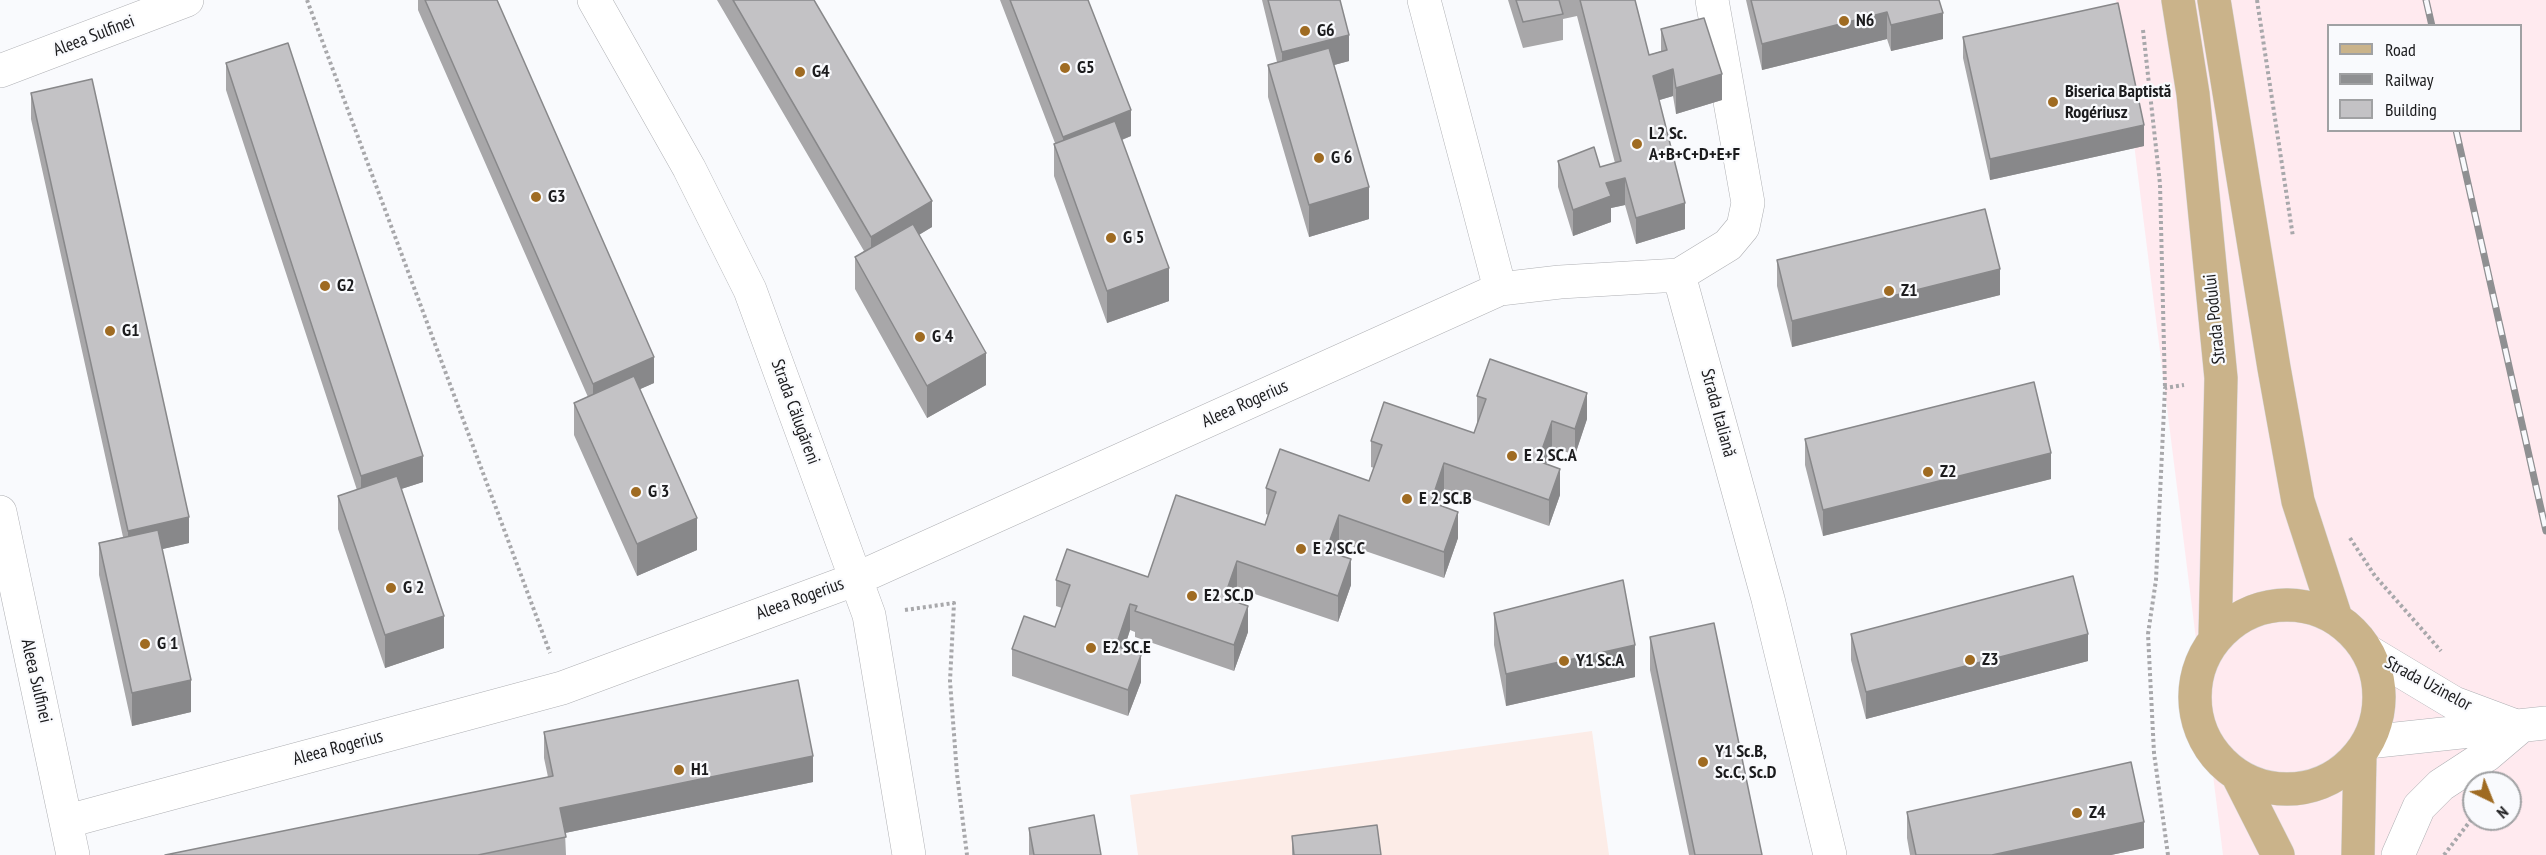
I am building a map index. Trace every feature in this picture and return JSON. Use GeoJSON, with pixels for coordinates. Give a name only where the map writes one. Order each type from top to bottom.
{"type":"FeatureCollection","features":[{"type":"Feature","properties":{"kind":"main road","name":"Strada Podului"},"geometry":{"type":"LineString","coordinates":[[2178,0],[2193,94],[2221,378],[2215,639]]}},
{"type":"Feature","properties":{"kind":"main road"},"geometry":{"type":"LineString","coordinates":[[2214,0],[2298,501],[2336,618]]}},
{"type":"Feature","properties":{"kind":"main road"},"geometry":{"type":"LineString","coordinates":[[2293,605],[2311,607],[2336,618],[2355,633],[2369,652],[2378,674],[2380,698],[2377,721],[2364,748],[2341,773],[2317,785],[2290,790],[2263,787],[2238,776],[2216,756],[2200,730],[2195,707],[2195,683],[2202,660],[2215,639],[2234,621],[2258,609],[2293,605]]}},
{"type":"Feature","properties":{"kind":"main road"},"geometry":{"type":"LineString","coordinates":[[2358,855],[2364,748]]}},
{"type":"Feature","properties":{"kind":"main road"},"geometry":{"type":"LineString","coordinates":[[2238,776],[2278,855]]}},
{"type":"Feature","properties":{"kind":"street","name":"Aleea Sulfinei"},"geometry":{"type":"LineString","coordinates":[[0,71],[187,0]]}},
{"type":"Feature","properties":{"kind":"street","name":"Strada Călugăreni"},"geometry":{"type":"LineString","coordinates":[[594,0],[689,168],[750,290],[869,615],[909,855]]}},
{"type":"Feature","properties":{"kind":"street"},"geometry":{"type":"LineString","coordinates":[[1424,0],[1500,290]]}},
{"type":"Feature","properties":{"kind":"street"},"geometry":{"type":"LineString","coordinates":[[1679,275],[1728,245],[1743,227],[1748,203],[1712,0]]}},
{"type":"Feature","properties":{"kind":"street","name":"Aleea Rogerius"},"geometry":{"type":"LineString","coordinates":[[68,821],[562,688],[856,579],[1500,290],[1560,282],[1679,275]]}},
{"type":"Feature","properties":{"kind":"street","name":"Strada Italiană"},"geometry":{"type":"LineString","coordinates":[[1679,275],[1768,599],[1830,855]]}},
{"type":"Feature","properties":{"kind":"street","name":"Aleea Sulfinei"},"geometry":{"type":"LineString","coordinates":[[2,531],[74,855]]}},
{"type":"Feature","properties":{"kind":"street","name":"Strada Uzinelor"},"geometry":{"type":"LineString","coordinates":[[2369,652],[2454,702],[2533,725]]}},
{"type":"Feature","properties":{"kind":"street"},"geometry":{"type":"LineString","coordinates":[[2398,855],[2419,807],[2441,784],[2533,725]]}},
{"type":"Feature","properties":{"kind":"street","name":"Strada Uzinelor"},"geometry":{"type":"LineString","coordinates":[[2364,748],[2533,725]]}},
{"type":"Feature","properties":{"kind":"path"},"geometry":{"type":"LineString","coordinates":[[307,0],[562,688]]}},
{"type":"Feature","properties":{"kind":"path"},"geometry":{"type":"LineString","coordinates":[[2257,0],[2294,244]]}},
{"type":"Feature","properties":{"kind":"path"},"geometry":{"type":"LineString","coordinates":[[2142,23],[2160,184],[2165,388],[2156,580],[2148,634],[2154,753],[2169,855]]}},
{"type":"Feature","properties":{"kind":"path"},"geometry":{"type":"LineString","coordinates":[[2165,388],[2221,378]]}},
{"type":"Feature","properties":{"kind":"path"},"geometry":{"type":"LineString","coordinates":[[2349,534],[2375,576],[2445,656]]}},
{"type":"Feature","properties":{"kind":"path"},"geometry":{"type":"LineString","coordinates":[[869,615],[954,603],[950,681],[957,774],[968,855]]}},
{"type":"Feature","properties":{"kind":"path"},"geometry":{"type":"LineString","coordinates":[[2444,855],[2462,831]]}},
{"type":"Feature","properties":{"kind":"shaded area"},"geometry":{"type":"Polygon","coordinates":[[[2116,0],[2546,0],[2546,855],[2223,855],[2116,0]]]}},
{"type":"Feature","properties":{"kind":"shaded area"},"geometry":{"type":"Polygon","coordinates":[[[1592,731],[1609,855],[1138,855],[1130,795],[1592,731]]]}},
{"type":"Feature","properties":{"kind":"building","name":"G3"},"geometry":{"type":"Polygon","coordinates":[[[425,0],[497,0],[654,357],[593,384],[425,0]]]}},
{"type":"Feature","properties":{"kind":"building","name":"G4"},"geometry":{"type":"Polygon","coordinates":[[[733,0],[814,0],[932,201],[871,237],[733,0]]]}},
{"type":"Feature","properties":{"kind":"building","name":"G5"},"geometry":{"type":"Polygon","coordinates":[[[1010,0],[1088,0],[1131,110],[1063,137],[1010,0]]]}},
{"type":"Feature","properties":{"kind":"building"},"geometry":{"type":"Polygon","coordinates":[[[1268,0],[1340,0],[1349,35],[1282,52],[1268,0]]]}},
{"type":"Feature","properties":{"kind":"building"},"geometry":{"type":"Polygon","coordinates":[[[1516,0],[1559,0],[1563,14],[1523,22],[1516,0]]]}},
{"type":"Feature","properties":{"kind":"building","name":"L2 Sc. A+B+C+D+E+F"},"geometry":{"type":"Polygon","coordinates":[[[1580,0],[1635,0],[1649,55],[1667,50],[1661,29],[1704,18],[1722,74],[1676,88],[1673,69],[1653,76],[1685,203],[1636,218],[1625,178],[1606,183],[1611,196],[1573,210],[1558,161],[1594,147],[1600,167],[1621,161],[1580,0]]]}},
{"type":"Feature","properties":{"kind":"building"},"geometry":{"type":"Polygon","coordinates":[[[1751,0],[1939,0],[1943,13],[1891,25],[1887,12],[1762,44],[1751,0]]]}},
{"type":"Feature","properties":{"kind":"building","name":"Biserica Baptistă Rogériusz"},"geometry":{"type":"Polygon","coordinates":[[[2118,3],[2144,125],[1990,159],[1963,37],[2118,3]]]}},
{"type":"Feature","properties":{"kind":"building","name":"G2"},"geometry":{"type":"Polygon","coordinates":[[[288,43],[423,456],[361,476],[226,63],[288,43]]]}},
{"type":"Feature","properties":{"kind":"building","name":"G 6"},"geometry":{"type":"Polygon","coordinates":[[[1329,48],[1369,187],[1309,205],[1268,65],[1329,48]]]}},
{"type":"Feature","properties":{"kind":"building","name":"G1"},"geometry":{"type":"Polygon","coordinates":[[[92,79],[189,517],[128,531],[31,93],[92,79]]]}},
{"type":"Feature","properties":{"kind":"building","name":"G 5"},"geometry":{"type":"Polygon","coordinates":[[[1115,121],[1169,268],[1107,291],[1054,144],[1115,121]]]}},
{"type":"Feature","properties":{"kind":"building"},"geometry":{"type":"Polygon","coordinates":[[[1985,209],[2000,269],[1792,321],[1777,260],[1985,209]]]}},
{"type":"Feature","properties":{"kind":"building","name":"G 4"},"geometry":{"type":"Polygon","coordinates":[[[913,224],[986,353],[927,386],[855,257],[913,224]]]}},
{"type":"Feature","properties":{"kind":"building"},"geometry":{"type":"Polygon","coordinates":[[[1490,359],[1587,393],[1575,429],[1552,421],[1538,461],[1560,469],[1549,500],[1444,463],[1431,502],[1458,512],[1444,552],[1339,515],[1326,551],[1351,559],[1338,596],[1237,561],[1224,598],[1248,606],[1234,645],[1135,611],[1137,606],[1130,604],[1116,646],[1141,655],[1128,690],[1012,649],[1024,616],[1055,627],[1070,585],[1056,580],[1067,549],[1148,577],[1176,495],[1265,525],[1276,492],[1266,488],[1280,449],[1369,481],[1382,445],[1371,441],[1384,402],[1474,433],[1486,399],[1477,396],[1490,359]]]}},
{"type":"Feature","properties":{"kind":"building","name":"G 3"},"geometry":{"type":"Polygon","coordinates":[[[634,376],[697,518],[637,544],[574,403],[634,376]]]}},
{"type":"Feature","properties":{"kind":"building","name":"Z2"},"geometry":{"type":"Polygon","coordinates":[[[2034,382],[2051,453],[1823,510],[1805,439],[2034,382]]]}},
{"type":"Feature","properties":{"kind":"building","name":"G 2"},"geometry":{"type":"Polygon","coordinates":[[[397,476],[444,616],[385,635],[338,496],[397,476]]]}},
{"type":"Feature","properties":{"kind":"building","name":"G 1"},"geometry":{"type":"Polygon","coordinates":[[[158,530],[191,680],[132,693],[99,543],[158,530]]]}},
{"type":"Feature","properties":{"kind":"building"},"geometry":{"type":"Polygon","coordinates":[[[2073,576],[2088,634],[1866,692],[1851,634],[2073,576]]]}},
{"type":"Feature","properties":{"kind":"building"},"geometry":{"type":"Polygon","coordinates":[[[1623,580],[1635,645],[1506,674],[1494,613],[1623,580]]]}},
{"type":"Feature","properties":{"kind":"building","name":"Y1 Sc.B, Sc.C, Sc.D"},"geometry":{"type":"Polygon","coordinates":[[[1714,623],[1762,855],[1695,855],[1650,637],[1714,623]]]}},
{"type":"Feature","properties":{"kind":"building"},"geometry":{"type":"Polygon","coordinates":[[[798,680],[813,756],[560,808],[566,837],[478,855],[165,855],[553,776],[544,732],[798,680]]]}},
{"type":"Feature","properties":{"kind":"building"},"geometry":{"type":"Polygon","coordinates":[[[2131,762],[2144,822],[1992,855],[1916,855],[1907,812],[2131,762]]]}},
{"type":"Feature","properties":{"kind":"building"},"geometry":{"type":"Polygon","coordinates":[[[1094,815],[1101,855],[1034,855],[1029,828],[1094,815]]]}},
{"type":"Feature","properties":{"kind":"building"},"geometry":{"type":"Polygon","coordinates":[[[1377,825],[1381,855],[1294,855],[1292,836],[1377,825]]]}},
{"type":"Feature","properties":{"kind":"railway"},"geometry":{"type":"LineString","coordinates":[[2426,0],[2432,24]]}},
{"type":"Feature","properties":{"kind":"railway"},"geometry":{"type":"LineString","coordinates":[[2456,132],[2546,531]]}},
{"type":"Feature","properties":{"kind":"place","name":"N6"},"geometry":{"type":"Point","coordinates":[1844,21]}},
{"type":"Feature","properties":{"kind":"place","name":"G6"},"geometry":{"type":"Point","coordinates":[1305,31]}},
{"type":"Feature","properties":{"kind":"place","name":"G5"},"geometry":{"type":"Point","coordinates":[1065,68]}},
{"type":"Feature","properties":{"kind":"place","name":"G4"},"geometry":{"type":"Point","coordinates":[800,72]}},
{"type":"Feature","properties":{"kind":"place","name":"Biserica Baptistă Rogériusz"},"geometry":{"type":"Point","coordinates":[2053,102]}},
{"type":"Feature","properties":{"kind":"place","name":"L2 Sc. A+B+C+D+E+F"},"geometry":{"type":"Point","coordinates":[1637,144]}},
{"type":"Feature","properties":{"kind":"place","name":"G 6"},"geometry":{"type":"Point","coordinates":[1319,158]}},
{"type":"Feature","properties":{"kind":"place","name":"G3"},"geometry":{"type":"Point","coordinates":[536,197]}},
{"type":"Feature","properties":{"kind":"place","name":"G 5"},"geometry":{"type":"Point","coordinates":[1111,238]}},
{"type":"Feature","properties":{"kind":"place","name":"G2"},"geometry":{"type":"Point","coordinates":[325,286]}},
{"type":"Feature","properties":{"kind":"place","name":"Z1"},"geometry":{"type":"Point","coordinates":[1889,291]}},
{"type":"Feature","properties":{"kind":"place","name":"G1"},"geometry":{"type":"Point","coordinates":[110,331]}},
{"type":"Feature","properties":{"kind":"place","name":"G 4"},"geometry":{"type":"Point","coordinates":[920,337]}},
{"type":"Feature","properties":{"kind":"place","name":"E 2 SC.A"},"geometry":{"type":"Point","coordinates":[1512,456]}},
{"type":"Feature","properties":{"kind":"place","name":"Z2"},"geometry":{"type":"Point","coordinates":[1928,472]}},
{"type":"Feature","properties":{"kind":"place","name":"G 3"},"geometry":{"type":"Point","coordinates":[636,492]}},
{"type":"Feature","properties":{"kind":"place","name":"E 2 SC.B"},"geometry":{"type":"Point","coordinates":[1407,499]}},
{"type":"Feature","properties":{"kind":"place","name":"E 2 SC.C"},"geometry":{"type":"Point","coordinates":[1301,549]}},
{"type":"Feature","properties":{"kind":"place","name":"G 2"},"geometry":{"type":"Point","coordinates":[391,588]}},
{"type":"Feature","properties":{"kind":"place","name":"E2 SC.D"},"geometry":{"type":"Point","coordinates":[1192,596]}},
{"type":"Feature","properties":{"kind":"place","name":"G 1"},"geometry":{"type":"Point","coordinates":[145,644]}},
{"type":"Feature","properties":{"kind":"place","name":"E2 SC.E"},"geometry":{"type":"Point","coordinates":[1091,648]}},
{"type":"Feature","properties":{"kind":"place","name":"Z3"},"geometry":{"type":"Point","coordinates":[1970,660]}},
{"type":"Feature","properties":{"kind":"place","name":"Y1 Sc.A"},"geometry":{"type":"Point","coordinates":[1564,661]}},
{"type":"Feature","properties":{"kind":"place","name":"Y1 Sc.B, Sc.C, Sc.D"},"geometry":{"type":"Point","coordinates":[1703,762]}},
{"type":"Feature","properties":{"kind":"place","name":"H1"},"geometry":{"type":"Point","coordinates":[679,770]}},
{"type":"Feature","properties":{"kind":"place","name":"Z4"},"geometry":{"type":"Point","coordinates":[2077,813]}}]}
